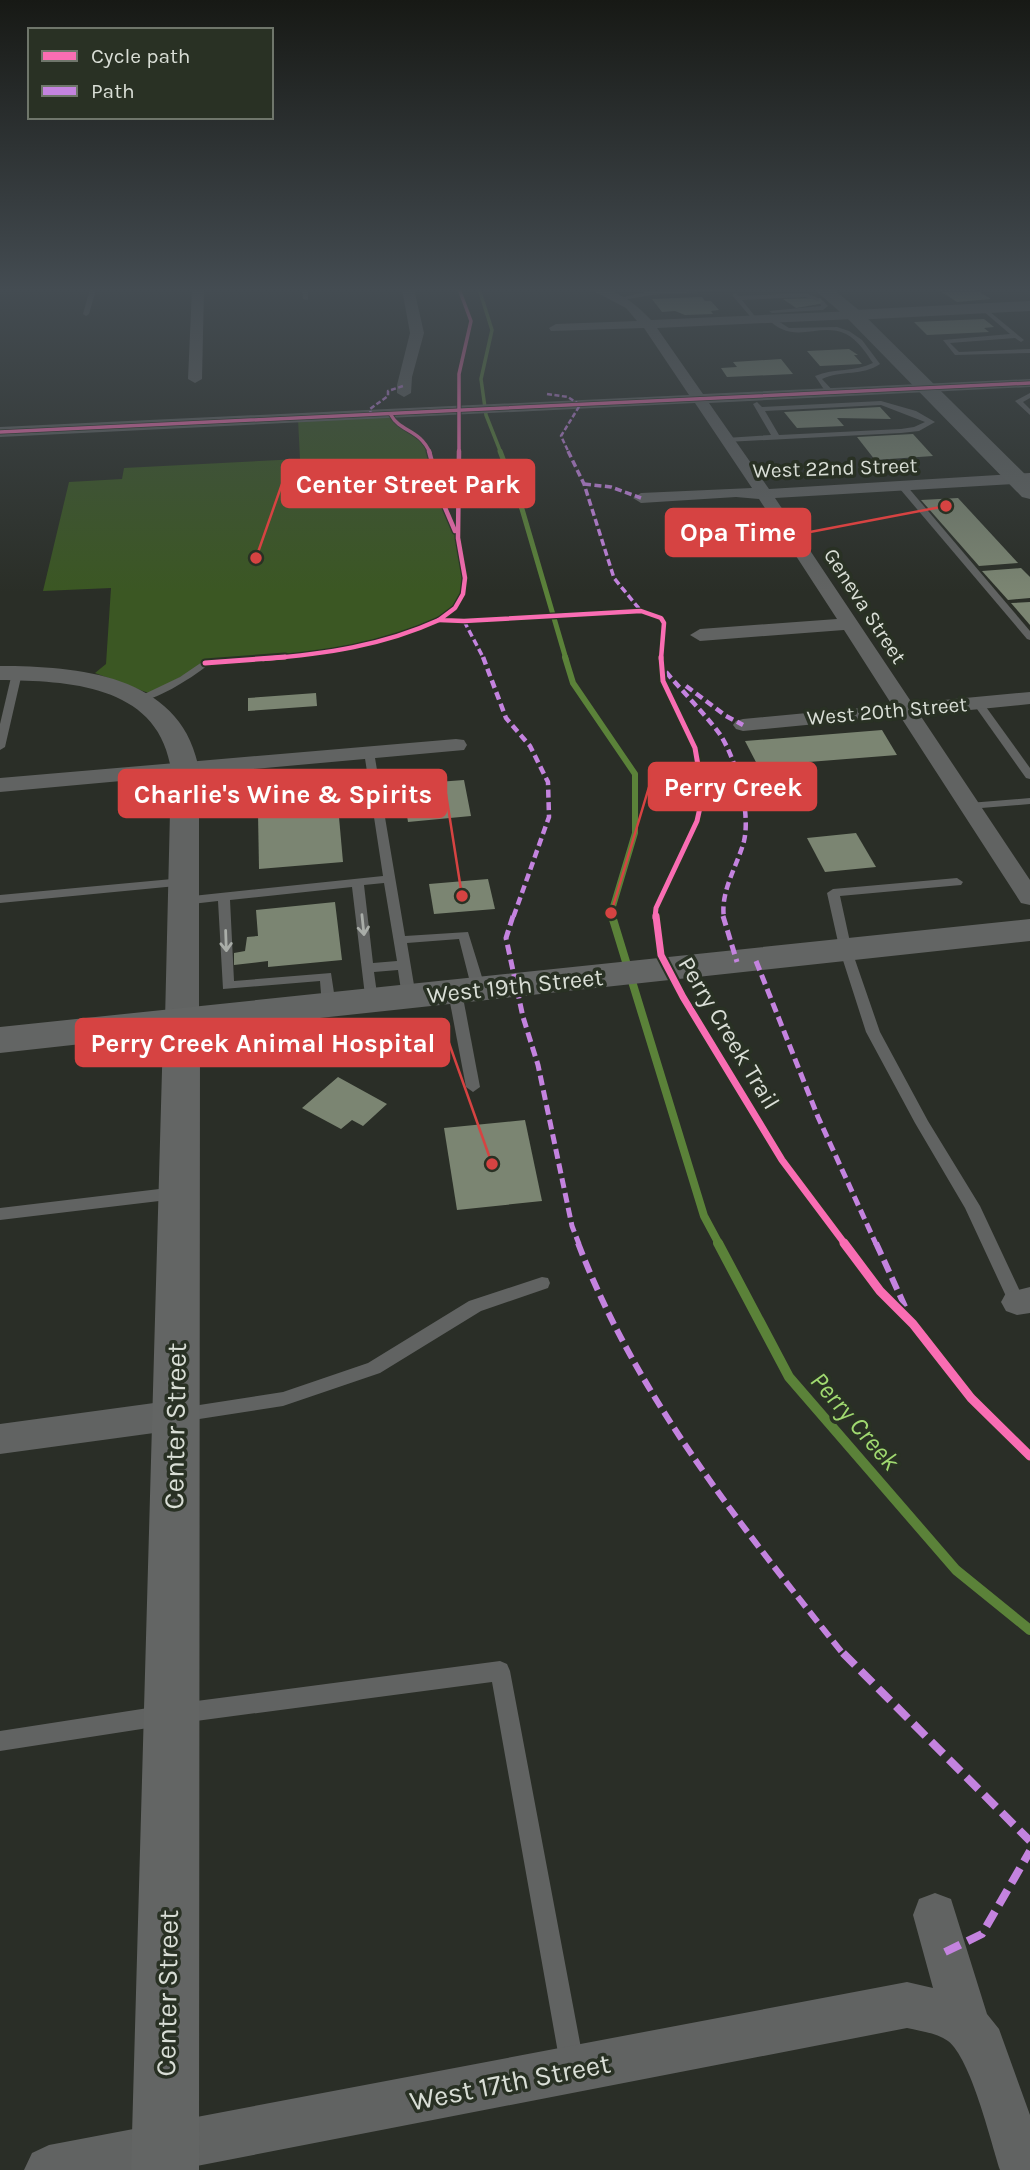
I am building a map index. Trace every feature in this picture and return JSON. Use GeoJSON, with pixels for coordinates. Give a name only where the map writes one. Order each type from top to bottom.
{"type":"FeatureCollection","features":[{"type":"Feature","properties":{"kind":"main road"},"geometry":{"type":"LineString","coordinates":[[929,390],[1027,478]]}},
{"type":"Feature","properties":{"kind":"main road"},"geometry":{"type":"LineString","coordinates":[[954,390],[1027,478]]}},
{"type":"Feature","properties":{"kind":"main road","name":"West 19th Street"},"geometry":{"type":"LineString","coordinates":[[0,1040],[329,1006],[369,985],[407,981],[467,991],[1030,930]]}},
{"type":"Feature","properties":{"kind":"main road","name":"Center Street"},"geometry":{"type":"LineString","coordinates":[[165,2159],[182,1020]]}},
{"type":"Feature","properties":{"kind":"street","name":"Geneva Street"},"geometry":{"type":"LineString","coordinates":[[693,390],[1030,898]]}},
{"type":"Feature","properties":{"kind":"street"},"geometry":{"type":"LineString","coordinates":[[0,432],[699,399],[756,403],[830,392],[872,390]]}},
{"type":"Feature","properties":{"kind":"street","name":"West 22nd Street"},"geometry":{"type":"LineString","coordinates":[[641,498],[903,487],[1027,478]]}},
{"type":"Feature","properties":{"kind":"street"},"geometry":{"type":"LineString","coordinates":[[699,635],[849,624]]}},
{"type":"Feature","properties":{"kind":"street"},"geometry":{"type":"LineString","coordinates":[[8,673],[82,679],[139,699]]}},
{"type":"Feature","properties":{"kind":"street","name":"West 20th Street"},"geometry":{"type":"LineString","coordinates":[[743,725],[1030,698]]}},
{"type":"Feature","properties":{"kind":"street","name":"Center Street"},"geometry":{"type":"LineString","coordinates":[[139,699],[160,715],[175,732],[182,752],[182,1020]]}},
{"type":"Feature","properties":{"kind":"street"},"geometry":{"type":"LineString","coordinates":[[0,785],[456,745]]}},
{"type":"Feature","properties":{"kind":"street"},"geometry":{"type":"LineString","coordinates":[[0,1439],[176,1415]]}},
{"type":"Feature","properties":{"kind":"street"},"geometry":{"type":"LineString","coordinates":[[935,1914],[967,2027],[982,2046],[1026,2170]]}},
{"type":"Feature","properties":{"kind":"street","name":"West 17th Street"},"geometry":{"type":"LineString","coordinates":[[49,2170],[165,2159],[573,2070],[907,2005],[951,2016],[967,2027]]}},
{"type":"Feature","properties":{"kind":"lane"},"geometry":{"type":"LineString","coordinates":[[1030,395],[1019,401],[1030,413]]}},
{"type":"Feature","properties":{"kind":"lane"},"geometry":{"type":"LineString","coordinates":[[726,440],[916,429],[931,422],[881,402],[756,403]]}},
{"type":"Feature","properties":{"kind":"lane"},"geometry":{"type":"LineString","coordinates":[[756,403],[776,437]]}},
{"type":"Feature","properties":{"kind":"lane"},"geometry":{"type":"LineString","coordinates":[[903,487],[1030,638]]}},
{"type":"Feature","properties":{"kind":"lane"},"geometry":{"type":"LineString","coordinates":[[139,699],[184,679],[205,663]]}},
{"type":"Feature","properties":{"kind":"lane"},"geometry":{"type":"LineString","coordinates":[[0,747],[8,673]]}},
{"type":"Feature","properties":{"kind":"lane"},"geometry":{"type":"LineString","coordinates":[[977,702],[1030,776]]}},
{"type":"Feature","properties":{"kind":"lane"},"geometry":{"type":"LineString","coordinates":[[369,752],[407,981]]}},
{"type":"Feature","properties":{"kind":"lane"},"geometry":{"type":"LineString","coordinates":[[969,806],[1030,801]]}},
{"type":"Feature","properties":{"kind":"lane"},"geometry":{"type":"LineString","coordinates":[[0,899],[183,892],[224,897],[390,879]]}},
{"type":"Feature","properties":{"kind":"lane"},"geometry":{"type":"LineString","coordinates":[[957,882],[833,893],[846,951],[873,1032],[922,1124],[972,1206],[1024,1301]]}},
{"type":"Feature","properties":{"kind":"lane"},"geometry":{"type":"LineString","coordinates":[[358,883],[369,985]]}},
{"type":"Feature","properties":{"kind":"lane"},"geometry":{"type":"LineString","coordinates":[[224,897],[228,986],[326,976],[329,1006]]}},
{"type":"Feature","properties":{"kind":"lane"},"geometry":{"type":"LineString","coordinates":[[400,940],[464,935],[473,1087]]}},
{"type":"Feature","properties":{"kind":"lane"},"geometry":{"type":"LineString","coordinates":[[0,1214],[178,1193]]}},
{"type":"Feature","properties":{"kind":"lane"},"geometry":{"type":"LineString","coordinates":[[176,1415],[283,1399],[374,1368],[475,1306],[542,1283]]}},
{"type":"Feature","properties":{"kind":"lane"},"geometry":{"type":"LineString","coordinates":[[0,1741],[500,1671],[573,2070]]}},
{"type":"Feature","properties":{"kind":"green space"},"geometry":{"type":"Polygon","coordinates":[[[391,415],[394,421],[422,438],[429,450],[443,503],[458,538],[465,578],[463,594],[455,608],[429,625],[339,652],[205,663],[151,694],[95,673],[106,664],[111,588],[43,591],[69,482],[122,479],[124,468],[300,459],[298,419],[391,415]]]}},
{"type":"Feature","properties":{"kind":"building"},"geometry":{"type":"Polygon","coordinates":[[[880,407],[891,419],[837,418],[844,426],[797,428],[784,412],[880,407]]]}},
{"type":"Feature","properties":{"kind":"building"},"geometry":{"type":"Polygon","coordinates":[[[913,434],[933,456],[875,460],[857,437],[913,434]]]}},
{"type":"Feature","properties":{"kind":"building"},"geometry":{"type":"Polygon","coordinates":[[[958,498],[1018,563],[979,566],[921,500],[958,498]]]}},
{"type":"Feature","properties":{"kind":"building"},"geometry":{"type":"Polygon","coordinates":[[[1021,568],[1030,577],[1030,598],[1008,600],[982,571],[1021,568]]]}},
{"type":"Feature","properties":{"kind":"building"},"geometry":{"type":"Polygon","coordinates":[[[1030,602],[1030,625],[1011,603],[1030,602]]]}},
{"type":"Feature","properties":{"kind":"building"},"geometry":{"type":"Polygon","coordinates":[[[316,693],[317,706],[248,711],[248,698],[316,693]]]}},
{"type":"Feature","properties":{"kind":"building"},"geometry":{"type":"Polygon","coordinates":[[[882,730],[897,755],[758,766],[745,741],[882,730]]]}},
{"type":"Feature","properties":{"kind":"building"},"geometry":{"type":"Polygon","coordinates":[[[464,780],[471,816],[408,822],[405,804],[386,805],[384,786],[464,780]]]}},
{"type":"Feature","properties":{"kind":"building"},"geometry":{"type":"Polygon","coordinates":[[[338,806],[343,862],[259,869],[258,813],[338,806]]]}},
{"type":"Feature","properties":{"kind":"building"},"geometry":{"type":"Polygon","coordinates":[[[856,833],[876,867],[825,872],[807,838],[856,833]]]}},
{"type":"Feature","properties":{"kind":"building"},"geometry":{"type":"Polygon","coordinates":[[[488,879],[495,909],[434,914],[429,884],[488,879]]]}},
{"type":"Feature","properties":{"kind":"building"},"geometry":{"type":"Polygon","coordinates":[[[335,902],[342,960],[268,967],[268,961],[234,965],[234,953],[245,951],[247,937],[258,936],[256,910],[335,902]]]}},
{"type":"Feature","properties":{"kind":"building"},"geometry":{"type":"Polygon","coordinates":[[[338,1077],[387,1104],[363,1126],[352,1120],[341,1129],[302,1108],[338,1077]]]}},
{"type":"Feature","properties":{"kind":"building"},"geometry":{"type":"Polygon","coordinates":[[[525,1120],[542,1201],[457,1210],[444,1128],[525,1120]]]}},
{"type":"Feature","properties":{"kind":"waterway","name":"Perry Creek"},"geometry":{"type":"LineString","coordinates":[[483,390],[486,415],[501,453]]}},
{"type":"Feature","properties":{"kind":"waterway","name":"Perry Creek"},"geometry":{"type":"LineString","coordinates":[[500,451],[522,509],[566,659]]}},
{"type":"Feature","properties":{"kind":"waterway","name":"Perry Creek"},"geometry":{"type":"LineString","coordinates":[[565,657],[573,683],[635,774],[635,833],[611,913],[613,918]]}},
{"type":"Feature","properties":{"kind":"waterway","name":"Perry Creek"},"geometry":{"type":"LineString","coordinates":[[612,916],[704,1216],[719,1244]]}},
{"type":"Feature","properties":{"kind":"waterway","name":"Perry Creek"},"geometry":{"type":"LineString","coordinates":[[718,1243],[789,1377],[956,1570],[1030,1630]]}},
{"type":"Feature","properties":{"kind":"marked path"},"geometry":{"type":"LineString","coordinates":[[371,416],[370,409],[388,396],[390,390]]}},
{"type":"Feature","properties":{"kind":"marked path"},"geometry":{"type":"LineString","coordinates":[[547,394],[568,397],[580,405],[561,436],[584,484],[614,578],[641,611]]}},
{"type":"Feature","properties":{"kind":"marked path"},"geometry":{"type":"LineString","coordinates":[[584,484],[611,487],[641,498]]}},
{"type":"Feature","properties":{"kind":"marked path"},"geometry":{"type":"LineString","coordinates":[[464,621],[491,673],[506,718],[530,746],[548,782],[549,817],[506,938],[523,1017],[538,1065],[572,1226],[595,1287],[641,1373],[696,1464],[762,1552],[848,1659],[1030,1841]]}},
{"type":"Feature","properties":{"kind":"marked path"},"geometry":{"type":"LineString","coordinates":[[666,672],[720,735],[737,773],[746,816],[744,840],[722,904],[724,921],[737,962]]}},
{"type":"Feature","properties":{"kind":"marked path"},"geometry":{"type":"LineString","coordinates":[[686,686],[726,716],[743,725]]}},
{"type":"Feature","properties":{"kind":"marked path"},"geometry":{"type":"LineString","coordinates":[[756,961],[818,1117],[907,1311]]}},
{"type":"Feature","properties":{"kind":"marked path"},"geometry":{"type":"LineString","coordinates":[[945,1952],[982,1934],[1030,1851]]}},
{"type":"Feature","properties":{"kind":"cycle path","name":"Perry Creek Trail"},"geometry":{"type":"LineString","coordinates":[[459,390],[458,538],[465,578],[463,594],[455,608],[439,620],[464,621],[641,611],[661,618],[664,623],[660,667],[663,681],[695,748],[703,794],[697,821],[656,908],[655,925],[661,955],[683,997],[782,1160],[880,1291],[913,1324],[971,1398],[1030,1456]]}},
{"type":"Feature","properties":{"kind":"cycle path"},"geometry":{"type":"LineString","coordinates":[[0,432],[877,390]]}},
{"type":"Feature","properties":{"kind":"cycle path"},"geometry":{"type":"LineString","coordinates":[[391,415],[394,421],[422,438],[429,450],[443,503],[455,531]]}},
{"type":"Feature","properties":{"kind":"cycle path"},"geometry":{"type":"LineString","coordinates":[[205,663],[295,657],[355,648],[412,632],[439,620]]}},
{"type":"Feature","properties":{"kind":"place","name":"Opa Time"},"geometry":{"type":"Point","coordinates":[946,506]}},
{"type":"Feature","properties":{"kind":"place","name":"Center Street Park"},"geometry":{"type":"Point","coordinates":[256,558]}},
{"type":"Feature","properties":{"kind":"place","name":"Charlie's Wine & Spirits"},"geometry":{"type":"Point","coordinates":[462,896]}},
{"type":"Feature","properties":{"kind":"place","name":"Perry Creek"},"geometry":{"type":"Point","coordinates":[611,913]}},
{"type":"Feature","properties":{"kind":"place","name":"Perry Creek Animal Hospital"},"geometry":{"type":"Point","coordinates":[492,1164]}}]}
